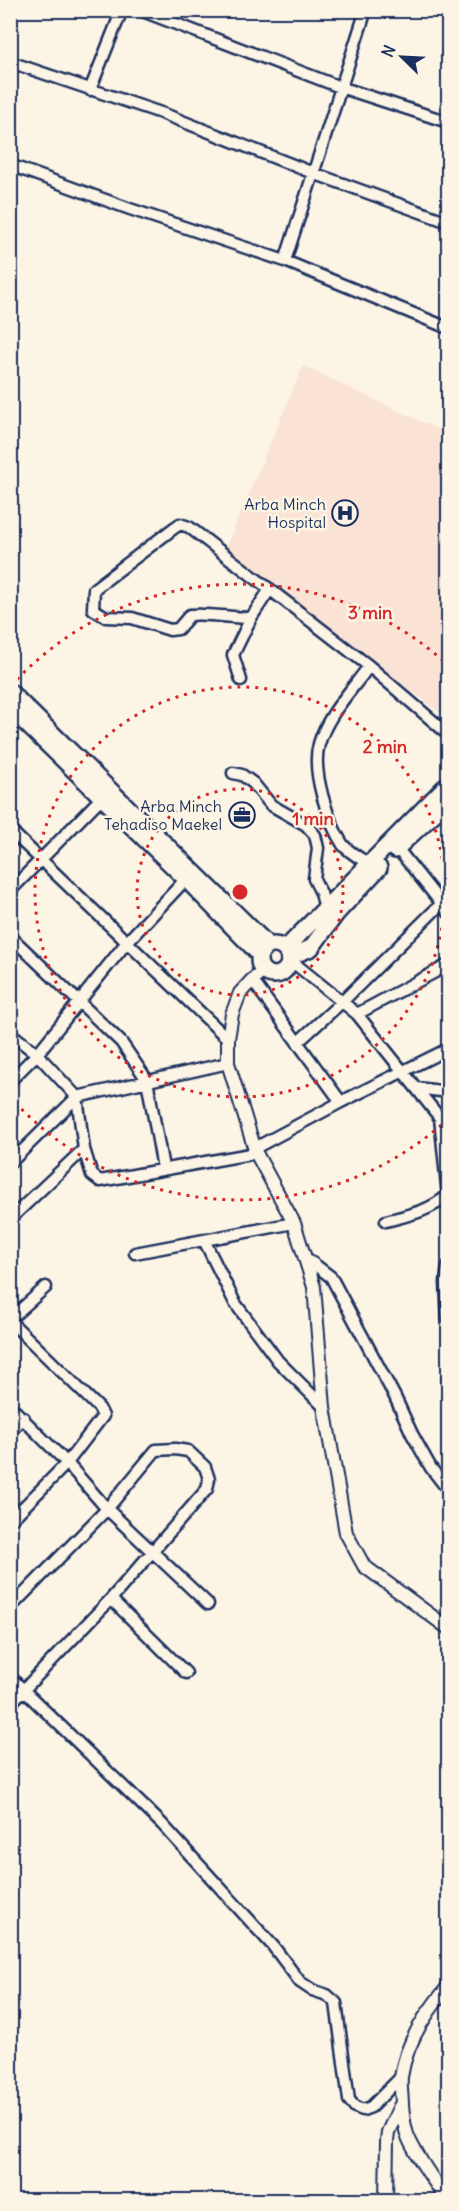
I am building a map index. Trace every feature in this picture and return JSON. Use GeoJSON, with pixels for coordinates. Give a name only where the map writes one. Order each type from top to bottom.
{"type":"FeatureCollection","features":[{"type":"Feature","properties":{"kind":"main road"},"geometry":{"type":"LineString","coordinates":[[10,692],[186,879],[265,950]]}},
{"type":"Feature","properties":{"kind":"main road"},"geometry":{"type":"LineString","coordinates":[[11,711],[106,793],[265,950]]}},
{"type":"Feature","properties":{"kind":"main road"},"geometry":{"type":"LineString","coordinates":[[288,955],[277,945],[265,950],[258,976],[278,974],[286,968],[288,955],[325,909],[448,784]]}},
{"type":"Feature","properties":{"kind":"main road"},"geometry":{"type":"LineString","coordinates":[[288,955],[311,948],[336,914],[397,848],[448,801]]}},
{"type":"Feature","properties":{"kind":"street"},"geometry":{"type":"LineString","coordinates":[[90,90],[122,10]]}},
{"type":"Feature","properties":{"kind":"street"},"geometry":{"type":"LineString","coordinates":[[140,10],[340,87],[448,122]]}},
{"type":"Feature","properties":{"kind":"street"},"geometry":{"type":"LineString","coordinates":[[285,261],[366,10]]}},
{"type":"Feature","properties":{"kind":"street"},"geometry":{"type":"LineString","coordinates":[[10,62],[164,114],[313,173],[448,222]]}},
{"type":"Feature","properties":{"kind":"street"},"geometry":{"type":"LineString","coordinates":[[10,165],[130,210],[285,261],[448,328]]}},
{"type":"Feature","properties":{"kind":"street"},"geometry":{"type":"LineString","coordinates":[[250,618],[190,615],[178,629],[170,630],[132,618],[106,617],[93,609],[94,589],[180,524],[189,527],[369,666],[448,734]]}},
{"type":"Feature","properties":{"kind":"street"},"geometry":{"type":"LineString","coordinates":[[242,680],[233,655],[250,618],[270,590]]}},
{"type":"Feature","properties":{"kind":"street"},"geometry":{"type":"LineString","coordinates":[[369,666],[326,729],[319,744],[317,756],[318,782],[344,846],[369,864]]}},
{"type":"Feature","properties":{"kind":"street"},"geometry":{"type":"LineString","coordinates":[[233,773],[253,783],[271,805],[306,825],[315,835],[318,848],[314,879],[325,909]]}},
{"type":"Feature","properties":{"kind":"street"},"geometry":{"type":"LineString","coordinates":[[10,891],[106,793]]}},
{"type":"Feature","properties":{"kind":"street"},"geometry":{"type":"LineString","coordinates":[[10,830],[228,1039]]}},
{"type":"Feature","properties":{"kind":"street"},"geometry":{"type":"LineString","coordinates":[[298,1042],[344,1002],[446,903],[397,848]]}},
{"type":"Feature","properties":{"kind":"street"},"geometry":{"type":"LineString","coordinates":[[10,1081],[38,1054],[127,942],[186,879]]}},
{"type":"Feature","properties":{"kind":"street"},"geometry":{"type":"LineString","coordinates":[[10,936],[121,1042],[147,1080],[163,1168]]}},
{"type":"Feature","properties":{"kind":"street"},"geometry":{"type":"LineString","coordinates":[[288,955],[357,1014],[440,1118],[447,1163],[448,1196],[424,1210],[386,1221]]}},
{"type":"Feature","properties":{"kind":"street"},"geometry":{"type":"LineString","coordinates":[[357,1014],[448,965]]}},
{"type":"Feature","properties":{"kind":"street"},"geometry":{"type":"LineString","coordinates":[[341,1102],[298,1042],[258,976],[240,993],[231,1014],[228,1063],[256,1150],[294,1223],[314,1287],[324,1407],[346,1533],[364,1566],[448,1628]]}},
{"type":"Feature","properties":{"kind":"street"},"geometry":{"type":"LineString","coordinates":[[10,1033],[38,1054],[77,1098],[84,1149],[92,1176],[100,1181],[256,1150],[341,1102],[404,1073],[448,1049]]}},
{"type":"Feature","properties":{"kind":"street"},"geometry":{"type":"LineString","coordinates":[[10,1163],[77,1098],[228,1063]]}},
{"type":"Feature","properties":{"kind":"street"},"geometry":{"type":"LineString","coordinates":[[417,1088],[448,1092]]}},
{"type":"Feature","properties":{"kind":"street"},"geometry":{"type":"LineString","coordinates":[[10,1219],[84,1149]]}},
{"type":"Feature","properties":{"kind":"street"},"geometry":{"type":"LineString","coordinates":[[135,1253],[294,1223]]}},
{"type":"Feature","properties":{"kind":"street"},"geometry":{"type":"LineString","coordinates":[[204,1240],[235,1303],[278,1361],[324,1407]]}},
{"type":"Feature","properties":{"kind":"street"},"geometry":{"type":"LineString","coordinates":[[306,1258],[330,1277],[395,1397],[412,1434],[431,1468],[448,1490]]}},
{"type":"Feature","properties":{"kind":"street"},"geometry":{"type":"LineString","coordinates":[[448,1266],[446,1282],[448,1319]]}},
{"type":"Feature","properties":{"kind":"street"},"geometry":{"type":"LineString","coordinates":[[10,1521],[67,1463],[103,1416],[99,1408],[10,1320],[46,1287]]}},
{"type":"Feature","properties":{"kind":"street"},"geometry":{"type":"LineString","coordinates":[[448,1377],[448,1384]]}},
{"type":"Feature","properties":{"kind":"street"},"geometry":{"type":"LineString","coordinates":[[10,1406],[67,1463],[107,1509],[208,1604]]}},
{"type":"Feature","properties":{"kind":"street"},"geometry":{"type":"LineString","coordinates":[[10,1431],[24,1418]]}},
{"type":"Feature","properties":{"kind":"street"},"geometry":{"type":"LineString","coordinates":[[10,1608],[107,1509],[156,1450],[188,1451],[205,1467],[209,1479],[207,1489],[111,1599],[10,1704]]}},
{"type":"Feature","properties":{"kind":"street"},"geometry":{"type":"LineString","coordinates":[[111,1599],[186,1673]]}},
{"type":"Feature","properties":{"kind":"street"},"geometry":{"type":"LineString","coordinates":[[10,1677],[162,1824],[273,1946],[300,1982],[312,1990],[327,1995],[336,2003],[349,2100],[355,2107],[363,2110],[371,2107],[401,2077]]}},
{"type":"Feature","properties":{"kind":"street"},"geometry":{"type":"LineString","coordinates":[[447,2200],[416,2153],[407,2134],[401,2077],[420,2024],[448,1987]]}},
{"type":"Feature","properties":{"kind":"street"},"geometry":{"type":"LineString","coordinates":[[386,2200],[388,2132],[402,2102]]}},
{"type":"Feature","properties":{"kind":"shaded area","name":"Arba Minch Hospital"},"geometry":{"type":"Polygon","coordinates":[[[303,366],[448,434],[448,719],[225,549],[303,366]]]}},
{"type":"Feature","properties":{"kind":"place","name":"Arba Minch Hospital"},"geometry":{"type":"Point","coordinates":[345,513]}},
{"type":"Feature","properties":{"kind":"place","name":"Arba Minch Tehadiso Maekel"},"geometry":{"type":"Point","coordinates":[242,815]}}]}
